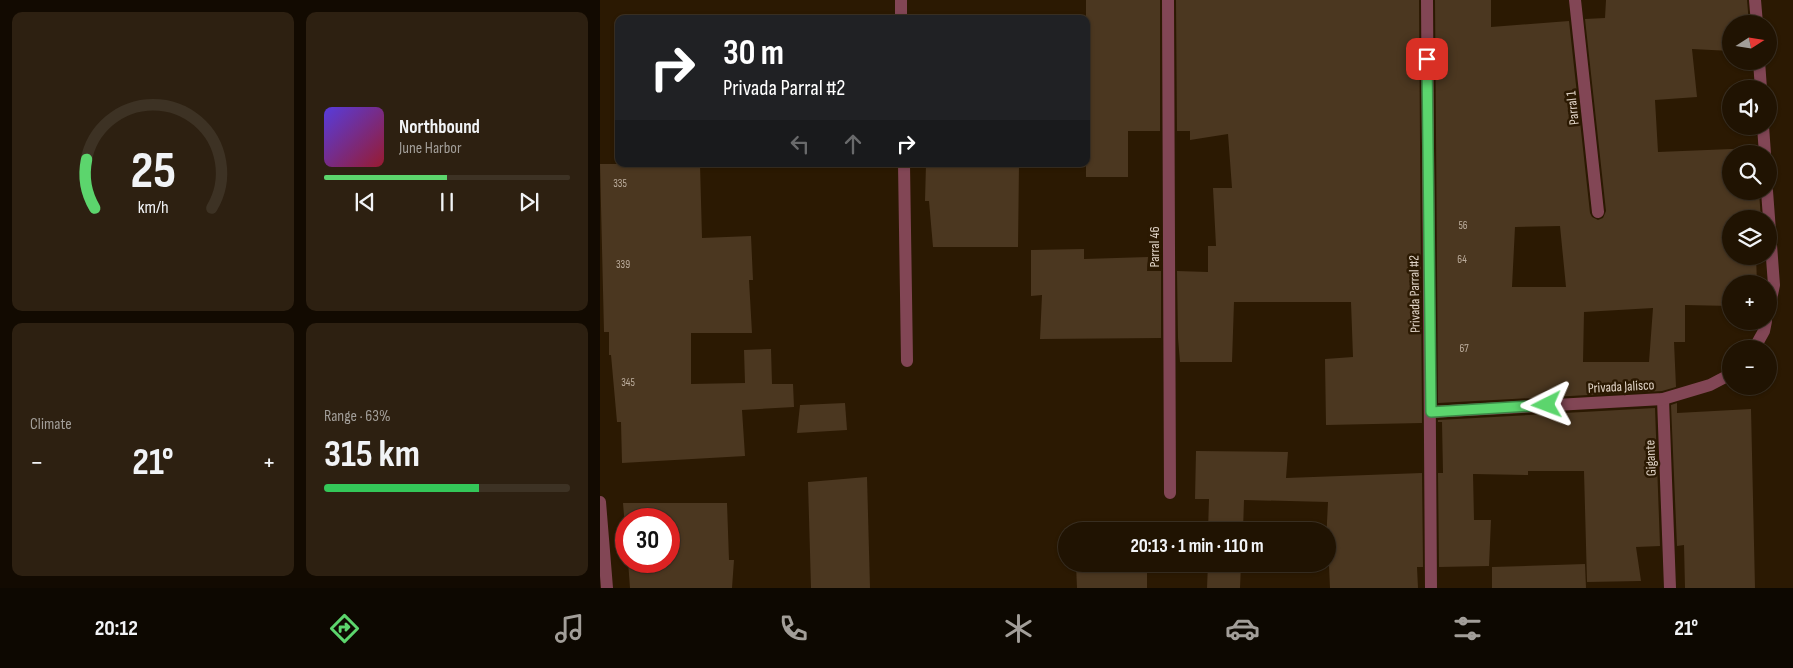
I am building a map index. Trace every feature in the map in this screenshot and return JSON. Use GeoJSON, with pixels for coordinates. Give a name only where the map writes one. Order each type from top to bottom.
{"type":"FeatureCollection","features":[{"type":"Feature","properties":{"kind":"street"},"geometry":{"type":"LineString","coordinates":[[901,0],[901,15]]}},
{"type":"Feature","properties":{"kind":"street","name":"Parral 46"},"geometry":{"type":"LineString","coordinates":[[1168,0],[1170,493]]}},
{"type":"Feature","properties":{"kind":"street","name":"Privada Parral #2"},"geometry":{"type":"LineString","coordinates":[[1427,0],[1432,588]]}},
{"type":"Feature","properties":{"kind":"street","name":"Parral 1"},"geometry":{"type":"LineString","coordinates":[[1575,0],[1598,212]]}},
{"type":"Feature","properties":{"kind":"street"},"geometry":{"type":"LineString","coordinates":[[1755,0],[1756,15]]}},
{"type":"Feature","properties":{"kind":"street"},"geometry":{"type":"LineString","coordinates":[[904,167],[907,361]]}},
{"type":"Feature","properties":{"kind":"street"},"geometry":{"type":"LineString","coordinates":[[1769,200],[1773,275]]}},
{"type":"Feature","properties":{"kind":"street"},"geometry":{"type":"LineString","coordinates":[[1664,399],[1710,385],[1722,379]]}},
{"type":"Feature","properties":{"kind":"street","name":"Privada Jalisco"},"geometry":{"type":"LineString","coordinates":[[1431,412],[1664,399]]}},
{"type":"Feature","properties":{"kind":"street","name":"Gigante"},"geometry":{"type":"LineString","coordinates":[[1664,399],[1670,588]]}},
{"type":"Feature","properties":{"kind":"street"},"geometry":{"type":"LineString","coordinates":[[600,502],[606,588]]}},
{"type":"Feature","properties":{"kind":"building"},"geometry":{"type":"Polygon","coordinates":[[[1086,0],[1160,0],[1160,131],[1128,131],[1128,177],[1086,177],[1086,167],[1090,167],[1090,15],[1086,15],[1086,0]]]}},
{"type":"Feature","properties":{"kind":"building"},"geometry":{"type":"Polygon","coordinates":[[[1176,0],[1419,0],[1422,423],[1326,425],[1325,359],[1353,357],[1351,302],[1234,302],[1232,362],[1180,362],[1177,271],[1208,272],[1208,246],[1216,246],[1213,188],[1232,188],[1228,134],[1190,140],[1190,131],[1177,131],[1176,0]]]}},
{"type":"Feature","properties":{"kind":"building"},"geometry":{"type":"Polygon","coordinates":[[[1435,0],[1491,0],[1491,27],[1569,21],[1590,213],[1592,217],[1598,220],[1603,218],[1606,211],[1585,19],[1605,18],[1606,0],[1747,0],[1748,15],[1722,15],[1722,51],[1692,49],[1697,97],[1655,100],[1658,152],[1722,149],[1722,200],[1760,200],[1760,210],[1722,210],[1722,265],[1756,265],[1757,275],[1722,275],[1722,306],[1685,305],[1685,342],[1674,342],[1676,387],[1662,391],[1438,403],[1435,0]],[[1560,226],[1515,227],[1512,287],[1566,287],[1560,226]],[[1653,308],[1584,312],[1583,362],[1649,362],[1653,308]]]}},
{"type":"Feature","properties":{"kind":"building"},"geometry":{"type":"Polygon","coordinates":[[[600,164],[615,164],[615,167],[700,167],[702,238],[751,236],[753,280],[749,280],[752,333],[691,333],[691,384],[745,383],[744,350],[771,349],[772,384],[793,384],[794,407],[742,410],[745,456],[622,463],[621,422],[617,422],[611,355],[609,355],[609,332],[604,332],[600,164]]]}},
{"type":"Feature","properties":{"kind":"building"},"geometry":{"type":"Polygon","coordinates":[[[926,167],[1019,167],[1018,247],[933,247],[929,201],[925,201],[926,167]]]}},
{"type":"Feature","properties":{"kind":"building"},"geometry":{"type":"Polygon","coordinates":[[[1084,249],[1084,259],[1148,257],[1147,271],[1161,271],[1161,338],[1040,339],[1042,295],[1031,296],[1031,250],[1084,249]]]}},
{"type":"Feature","properties":{"kind":"building"},"geometry":{"type":"Polygon","coordinates":[[[845,403],[847,430],[797,433],[800,405],[845,403]]]}},
{"type":"Feature","properties":{"kind":"building"},"geometry":{"type":"Polygon","coordinates":[[[1677,403],[1677,413],[1751,409],[1755,588],[1685,588],[1684,545],[1677,546],[1671,405],[1677,403]]]}},
{"type":"Feature","properties":{"kind":"building"},"geometry":{"type":"Polygon","coordinates":[[[1655,408],[1660,546],[1636,547],[1641,581],[1587,582],[1584,471],[1528,471],[1528,475],[1473,474],[1474,520],[1491,520],[1489,566],[1439,567],[1438,473],[1443,473],[1442,422],[1438,422],[1438,420],[1655,408]]]}},
{"type":"Feature","properties":{"kind":"building"},"geometry":{"type":"Polygon","coordinates":[[[1196,451],[1288,452],[1286,478],[1422,473],[1423,567],[1417,567],[1418,588],[1330,588],[1329,572],[1336,572],[1336,522],[1327,522],[1328,502],[1244,500],[1243,522],[1208,522],[1209,499],[1195,499],[1196,451]]]}},
{"type":"Feature","properties":{"kind":"building"},"geometry":{"type":"Polygon","coordinates":[[[867,477],[870,588],[811,588],[808,482],[867,477]]]}},
{"type":"Feature","properties":{"kind":"building"},"geometry":{"type":"Polygon","coordinates":[[[623,503],[727,503],[729,560],[734,560],[732,588],[630,588],[629,573],[680,573],[680,508],[623,508],[623,503]]]}},
{"type":"Feature","properties":{"kind":"building"},"geometry":{"type":"Polygon","coordinates":[[[1585,564],[1586,588],[1492,588],[1492,567],[1585,564]]]}},
{"type":"Feature","properties":{"kind":"building"},"geometry":{"type":"Polygon","coordinates":[[[1076,572],[1147,572],[1147,588],[1077,588],[1076,572]]]}},
{"type":"Feature","properties":{"kind":"building"},"geometry":{"type":"Polygon","coordinates":[[[1208,572],[1241,572],[1240,588],[1207,588],[1208,572]]]}},
{"type":"Feature","properties":{"kind":"route"},"geometry":{"type":"LineString","coordinates":[[1427,59],[1431,412],[1547,405]]}}]}
